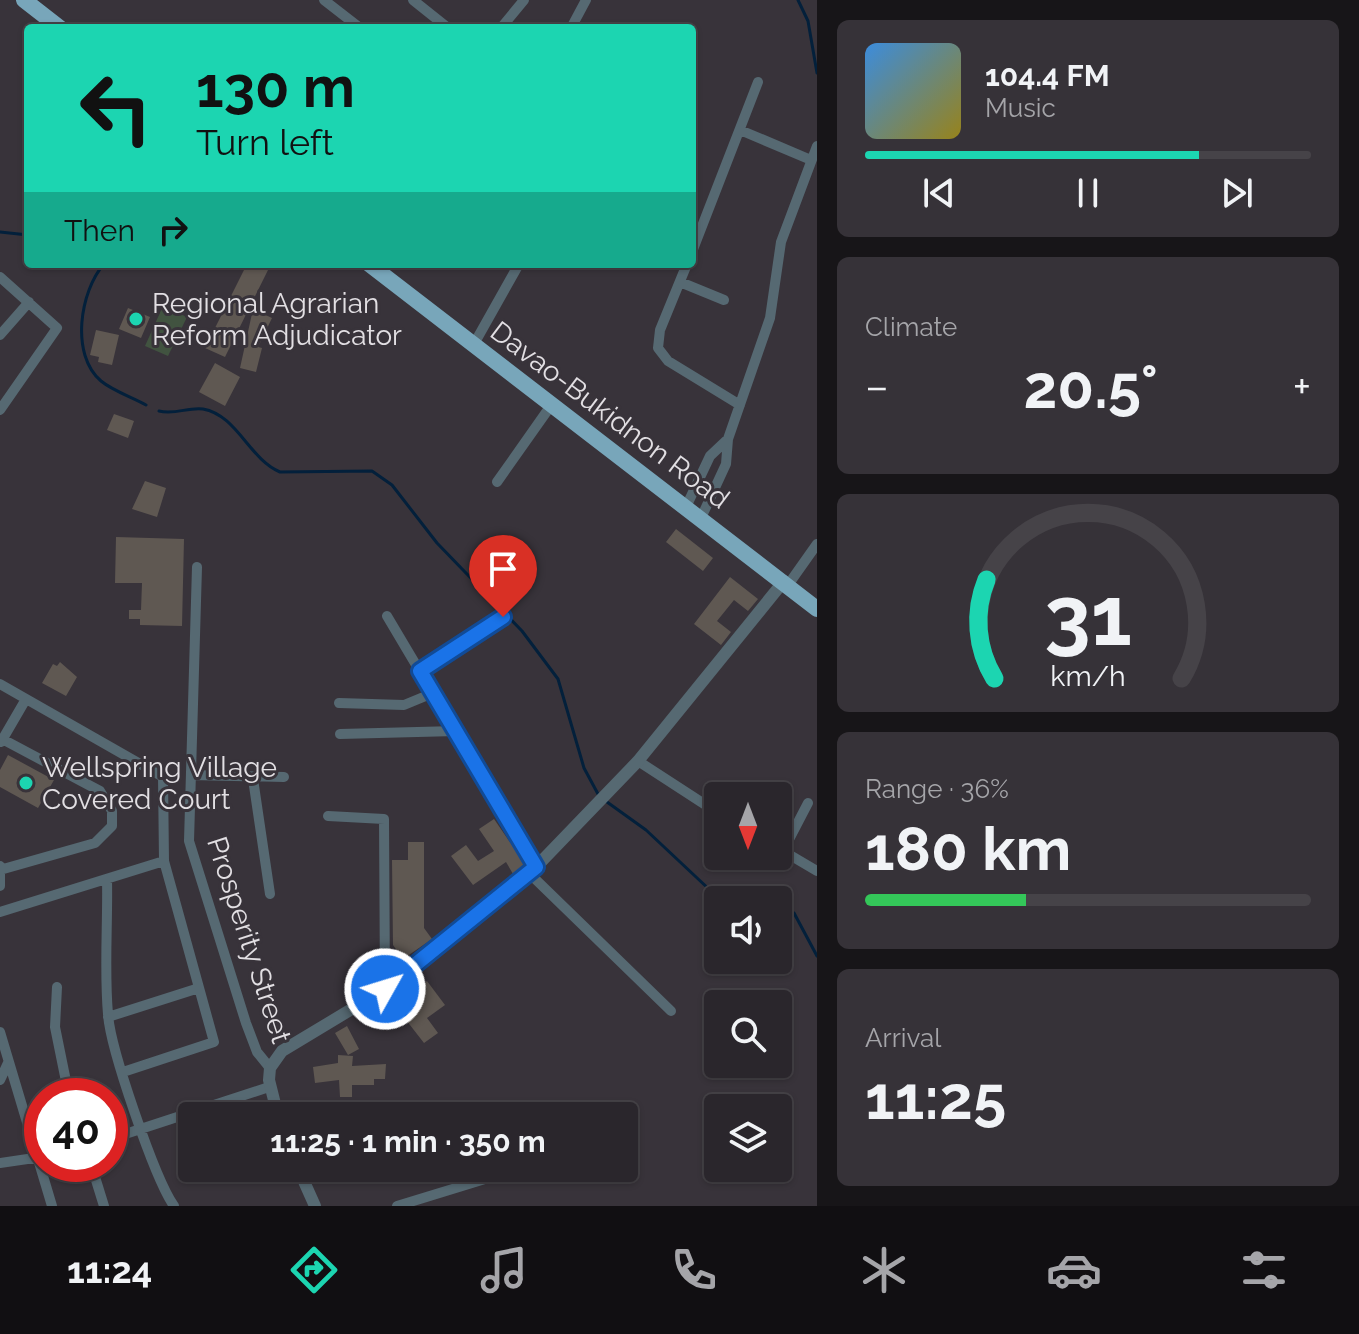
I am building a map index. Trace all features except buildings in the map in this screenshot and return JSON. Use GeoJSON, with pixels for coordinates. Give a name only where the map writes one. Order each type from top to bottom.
{"type":"FeatureCollection","features":[{"type":"Feature","properties":{"kind":"highway"},"geometry":{"type":"LineString","coordinates":[[24,0],[55,24]]}},
{"type":"Feature","properties":{"kind":"highway","name":"Davao-Bukidnon Road"},"geometry":{"type":"LineString","coordinates":[[374,268],[817,609]]}},
{"type":"Feature","properties":{"kind":"street"},"geometry":{"type":"LineString","coordinates":[[324,0],[355,24]]}},
{"type":"Feature","properties":{"kind":"street"},"geometry":{"type":"LineString","coordinates":[[413,0],[440,24]]}},
{"type":"Feature","properties":{"kind":"street"},"geometry":{"type":"LineString","coordinates":[[504,24],[524,0]]}},
{"type":"Feature","properties":{"kind":"street"},"geometry":{"type":"LineString","coordinates":[[573,24],[586,0]]}},
{"type":"Feature","properties":{"kind":"street"},"geometry":{"type":"LineString","coordinates":[[696,242],[758,82]]}},
{"type":"Feature","properties":{"kind":"street"},"geometry":{"type":"LineString","coordinates":[[740,130],[811,160]]}},
{"type":"Feature","properties":{"kind":"street"},"geometry":{"type":"LineString","coordinates":[[701,518],[726,464],[728,439],[770,318],[781,242],[817,146]]}},
{"type":"Feature","properties":{"kind":"street"},"geometry":{"type":"LineString","coordinates":[[474,344],[517,268]]}},
{"type":"Feature","properties":{"kind":"street"},"geometry":{"type":"LineString","coordinates":[[685,268],[660,330],[658,348],[668,361],[740,405]]}},
{"type":"Feature","properties":{"kind":"street"},"geometry":{"type":"LineString","coordinates":[[0,277],[57,328],[0,410]]}},
{"type":"Feature","properties":{"kind":"street"},"geometry":{"type":"LineString","coordinates":[[680,282],[724,300]]}},
{"type":"Feature","properties":{"kind":"street"},"geometry":{"type":"LineString","coordinates":[[0,335],[29,302]]}},
{"type":"Feature","properties":{"kind":"street"},"geometry":{"type":"LineString","coordinates":[[497,482],[552,404]]}},
{"type":"Feature","properties":{"kind":"street"},"geometry":{"type":"LineString","coordinates":[[686,507],[710,456],[728,439]]}},
{"type":"Feature","properties":{"kind":"street"},"geometry":{"type":"LineString","coordinates":[[697,484],[713,492]]}},
{"type":"Feature","properties":{"kind":"street"},"geometry":{"type":"LineString","coordinates":[[274,1102],[269,1087],[270,1068],[290,1045],[385,989],[532,870],[638,761],[817,544]]}},
{"type":"Feature","properties":{"kind":"street","name":"Prosperity Street"},"geometry":{"type":"LineString","coordinates":[[197,567],[189,841],[246,1023],[257,1052],[270,1068]]}},
{"type":"Feature","properties":{"kind":"street"},"geometry":{"type":"LineString","coordinates":[[387,616],[456,731],[532,870],[671,1011]]}},
{"type":"Feature","properties":{"kind":"street"},"geometry":{"type":"LineString","coordinates":[[420,671],[503,617]]}},
{"type":"Feature","properties":{"kind":"street"},"geometry":{"type":"LineString","coordinates":[[0,684],[163,777],[164,861],[215,1039],[213,1045],[123,1072]]}},
{"type":"Feature","properties":{"kind":"street"},"geometry":{"type":"LineString","coordinates":[[339,703],[404,705],[433,693]]}},
{"type":"Feature","properties":{"kind":"street"},"geometry":{"type":"LineString","coordinates":[[0,886],[0,869],[95,843],[112,826],[112,811],[100,791],[1,741],[26,699]]}},
{"type":"Feature","properties":{"kind":"street"},"geometry":{"type":"LineString","coordinates":[[340,734],[456,731]]}},
{"type":"Feature","properties":{"kind":"street"},"geometry":{"type":"LineString","coordinates":[[638,761],[704,804]]}},
{"type":"Feature","properties":{"kind":"street"},"geometry":{"type":"LineString","coordinates":[[191,775],[253,779],[284,777]]}},
{"type":"Feature","properties":{"kind":"street"},"geometry":{"type":"LineString","coordinates":[[253,779],[270,894]]}},
{"type":"Feature","properties":{"kind":"street"},"geometry":{"type":"LineString","coordinates":[[792,831],[808,803]]}},
{"type":"Feature","properties":{"kind":"street"},"geometry":{"type":"LineString","coordinates":[[328,816],[384,819],[385,989]]}},
{"type":"Feature","properties":{"kind":"street"},"geometry":{"type":"LineString","coordinates":[[792,856],[817,871]]}},
{"type":"Feature","properties":{"kind":"street"},"geometry":{"type":"LineString","coordinates":[[0,912],[164,861]]}},
{"type":"Feature","properties":{"kind":"street"},"geometry":{"type":"LineString","coordinates":[[107,879],[108,1017],[142,1129],[161,1182],[174,1206]]}},
{"type":"Feature","properties":{"kind":"street"},"geometry":{"type":"LineString","coordinates":[[57,987],[55,1027],[65,1078]]}},
{"type":"Feature","properties":{"kind":"street"},"geometry":{"type":"LineString","coordinates":[[108,1017],[199,988]]}},
{"type":"Feature","properties":{"kind":"street"},"geometry":{"type":"LineString","coordinates":[[0,1032],[24,1110]]}},
{"type":"Feature","properties":{"kind":"street"},"geometry":{"type":"LineString","coordinates":[[0,1080],[8,1063]]}},
{"type":"Feature","properties":{"kind":"street","name":"Prosperity Street"},"geometry":{"type":"LineString","coordinates":[[128,1133],[269,1087]]}},
{"type":"Feature","properties":{"kind":"street"},"geometry":{"type":"LineString","coordinates":[[0,1163],[24,1159]]}},
{"type":"Feature","properties":{"kind":"street"},"geometry":{"type":"LineString","coordinates":[[46,1182],[52,1206]]}},
{"type":"Feature","properties":{"kind":"street"},"geometry":{"type":"LineString","coordinates":[[97,1182],[104,1206]]}},
{"type":"Feature","properties":{"kind":"street"},"geometry":{"type":"LineString","coordinates":[[304,1182],[315,1206]]}},
{"type":"Feature","properties":{"kind":"street"},"geometry":{"type":"LineString","coordinates":[[397,1206],[475,1182]]}},
{"type":"Feature","properties":{"kind":"green space"},"geometry":{"type":"Polygon","coordinates":[[[163,306],[187,317],[168,356],[145,346],[163,306]]]}},
{"type":"Feature","properties":{"kind":"waterway"},"geometry":{"type":"LineString","coordinates":[[798,0],[808,21],[817,73]]}},
{"type":"Feature","properties":{"kind":"waterway"},"geometry":{"type":"LineString","coordinates":[[0,232],[24,235]]}},
{"type":"Feature","properties":{"kind":"waterway"},"geometry":{"type":"LineString","coordinates":[[101,268],[84,306],[82,340],[85,356],[91,370],[101,381],[146,405]]}},
{"type":"Feature","properties":{"kind":"waterway"},"geometry":{"type":"LineString","coordinates":[[159,411],[203,409],[215,413],[234,428],[260,458],[280,472],[372,471],[392,485],[437,543],[522,631],[558,679],[584,768],[598,794]]}},
{"type":"Feature","properties":{"kind":"waterway"},"geometry":{"type":"LineString","coordinates":[[607,802],[646,830],[706,886]]}},
{"type":"Feature","properties":{"kind":"waterway"},"geometry":{"type":"LineString","coordinates":[[792,912],[817,956]]}},
{"type":"Feature","properties":{"kind":"place","name":"Regional Agrarian Reform Adjudicator"},"geometry":{"type":"Point","coordinates":[136,319]}},
{"type":"Feature","properties":{"kind":"place","name":"Wellspring Village Covered Court"},"geometry":{"type":"Point","coordinates":[26,783]}},
{"type":"Feature","properties":{"kind":"route"},"geometry":{"type":"LineString","coordinates":[[385,989],[536,867],[420,671],[503,617]]}}]}
